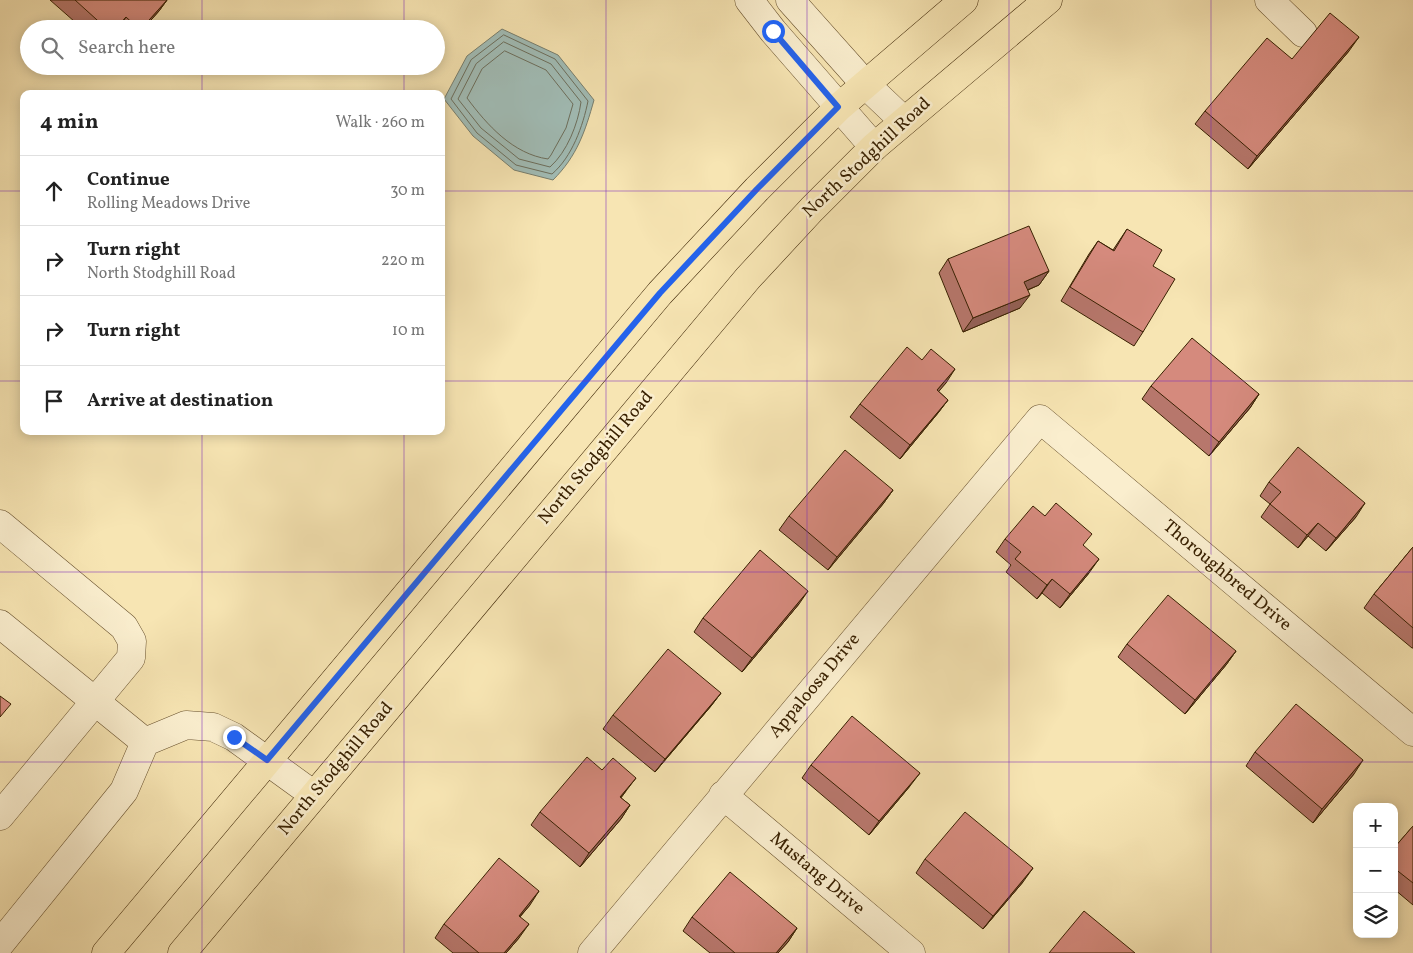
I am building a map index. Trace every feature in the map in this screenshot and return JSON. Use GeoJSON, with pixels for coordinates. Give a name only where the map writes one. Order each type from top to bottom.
{"type":"FeatureCollection","features":[{"type":"Feature","properties":{"kind":"main road"},"geometry":{"type":"LineString","coordinates":[[106,953],[660,293],[757,189],[838,107],[964,0]]}},
{"type":"Feature","properties":{"kind":"main road","name":"North Stodghill Road"},"geometry":{"type":"LineString","coordinates":[[182,953],[748,278],[812,209],[874,147],[1048,0]]}},
{"type":"Feature","properties":{"kind":"street"},"geometry":{"type":"LineString","coordinates":[[749,0],[773,31],[874,147]]}},
{"type":"Feature","properties":{"kind":"street"},"geometry":{"type":"LineString","coordinates":[[790,0],[865,84],[904,121]]}},
{"type":"Feature","properties":{"kind":"street"},"geometry":{"type":"LineString","coordinates":[[1269,0],[1302,33]]}},
{"type":"Feature","properties":{"kind":"street","name":"Thoroughbred Drive"},"geometry":{"type":"LineString","coordinates":[[1040,419],[1413,732]]}},
{"type":"Feature","properties":{"kind":"street","name":"Appaloosa Drive"},"geometry":{"type":"LineString","coordinates":[[592,953],[1040,419]]}},
{"type":"Feature","properties":{"kind":"street"},"geometry":{"type":"LineString","coordinates":[[0,524],[124,628],[132,642],[131,658],[0,816]]}},
{"type":"Feature","properties":{"kind":"street"},"geometry":{"type":"LineString","coordinates":[[0,624],[145,742]]}},
{"type":"Feature","properties":{"kind":"street"},"geometry":{"type":"LineString","coordinates":[[0,944],[124,791],[145,742],[186,725],[213,727],[234,737],[314,795]]}},
{"type":"Feature","properties":{"kind":"street","name":"Mustang Drive"},"geometry":{"type":"LineString","coordinates":[[723,796],[911,953]]}},
{"type":"Feature","properties":{"kind":"water"},"geometry":{"type":"Polygon","coordinates":[[[502,29],[558,55],[594,100],[587,123],[574,153],[553,180],[514,170],[473,136],[445,100],[467,56],[502,29]]]}},
{"type":"Feature","properties":{"kind":"building"},"geometry":{"type":"Polygon","coordinates":[[[75,0],[167,0],[149,20],[129,20],[126,17],[123,20],[97,20],[75,0]]]}},
{"type":"Feature","properties":{"kind":"building"},"geometry":{"type":"Polygon","coordinates":[[[1330,13],[1359,37],[1257,156],[1205,111],[1267,38],[1292,59],[1330,13]]]}},
{"type":"Feature","properties":{"kind":"building"},"geometry":{"type":"Polygon","coordinates":[[[1029,226],[1049,271],[1024,282],[1030,295],[973,318],[948,259],[1029,226]]]}},
{"type":"Feature","properties":{"kind":"building"},"geometry":{"type":"Polygon","coordinates":[[[1127,229],[1162,250],[1153,266],[1175,279],[1143,332],[1070,287],[1098,241],[1114,251],[1127,229]]]}},
{"type":"Feature","properties":{"kind":"building"},"geometry":{"type":"Polygon","coordinates":[[[1192,338],[1259,394],[1219,442],[1151,386],[1192,338]]]}},
{"type":"Feature","properties":{"kind":"building"},"geometry":{"type":"Polygon","coordinates":[[[907,347],[922,360],[931,349],[955,369],[937,390],[948,400],[910,445],[860,404],[907,347]]]}},
{"type":"Feature","properties":{"kind":"building"},"geometry":{"type":"Polygon","coordinates":[[[1298,447],[1365,503],[1336,538],[1318,523],[1307,535],[1270,504],[1281,492],[1269,482],[1298,447]]]}},
{"type":"Feature","properties":{"kind":"building"},"geometry":{"type":"Polygon","coordinates":[[[845,450],[893,490],[837,557],[789,516],[845,450]]]}},
{"type":"Feature","properties":{"kind":"building"},"geometry":{"type":"Polygon","coordinates":[[[1056,503],[1092,534],[1083,545],[1099,559],[1070,594],[1052,579],[1047,585],[1015,559],[1021,552],[1005,539],[1033,506],[1045,516],[1056,503]]]}},
{"type":"Feature","properties":{"kind":"building"},"geometry":{"type":"Polygon","coordinates":[[[1413,547],[1413,628],[1374,594],[1413,547]]]}},
{"type":"Feature","properties":{"kind":"building"},"geometry":{"type":"Polygon","coordinates":[[[760,550],[808,591],[752,658],[703,618],[760,550]]]}},
{"type":"Feature","properties":{"kind":"building"},"geometry":{"type":"Polygon","coordinates":[[[1168,595],[1236,651],[1195,700],[1127,644],[1168,595]]]}},
{"type":"Feature","properties":{"kind":"building"},"geometry":{"type":"Polygon","coordinates":[[[668,649],[721,693],[665,759],[613,715],[668,649]]]}},
{"type":"Feature","properties":{"kind":"building"},"geometry":{"type":"Polygon","coordinates":[[[0,696],[11,704],[0,717],[0,696]]]}},
{"type":"Feature","properties":{"kind":"building"},"geometry":{"type":"Polygon","coordinates":[[[1296,704],[1363,760],[1322,809],[1255,752],[1296,704]]]}},
{"type":"Feature","properties":{"kind":"building"},"geometry":{"type":"Polygon","coordinates":[[[852,716],[920,773],[879,821],[811,765],[852,716]]]}},
{"type":"Feature","properties":{"kind":"building"},"geometry":{"type":"Polygon","coordinates":[[[587,757],[602,770],[613,758],[636,778],[620,797],[630,805],[589,853],[540,812],[587,757]]]}},
{"type":"Feature","properties":{"kind":"building"},"geometry":{"type":"Polygon","coordinates":[[[965,812],[1033,868],[993,916],[925,859],[965,812]]]}},
{"type":"Feature","properties":{"kind":"building"},"geometry":{"type":"Polygon","coordinates":[[[1413,826],[1413,883],[1398,871],[1398,843],[1413,826]]]}},
{"type":"Feature","properties":{"kind":"building"},"geometry":{"type":"Polygon","coordinates":[[[499,858],[539,891],[519,916],[529,924],[504,953],[479,953],[444,924],[499,858]]]}},
{"type":"Feature","properties":{"kind":"building"},"geometry":{"type":"Polygon","coordinates":[[[730,872],[797,928],[776,953],[735,953],[692,917],[730,872]]]}},
{"type":"Feature","properties":{"kind":"building"},"geometry":{"type":"Polygon","coordinates":[[[1084,911],[1135,953],[1049,953],[1084,911]]]}},
{"type":"Feature","properties":{"kind":"route"},"geometry":{"type":"LineString","coordinates":[[234,737],[267,760],[660,293],[757,189],[838,107],[773,31]]}}]}
